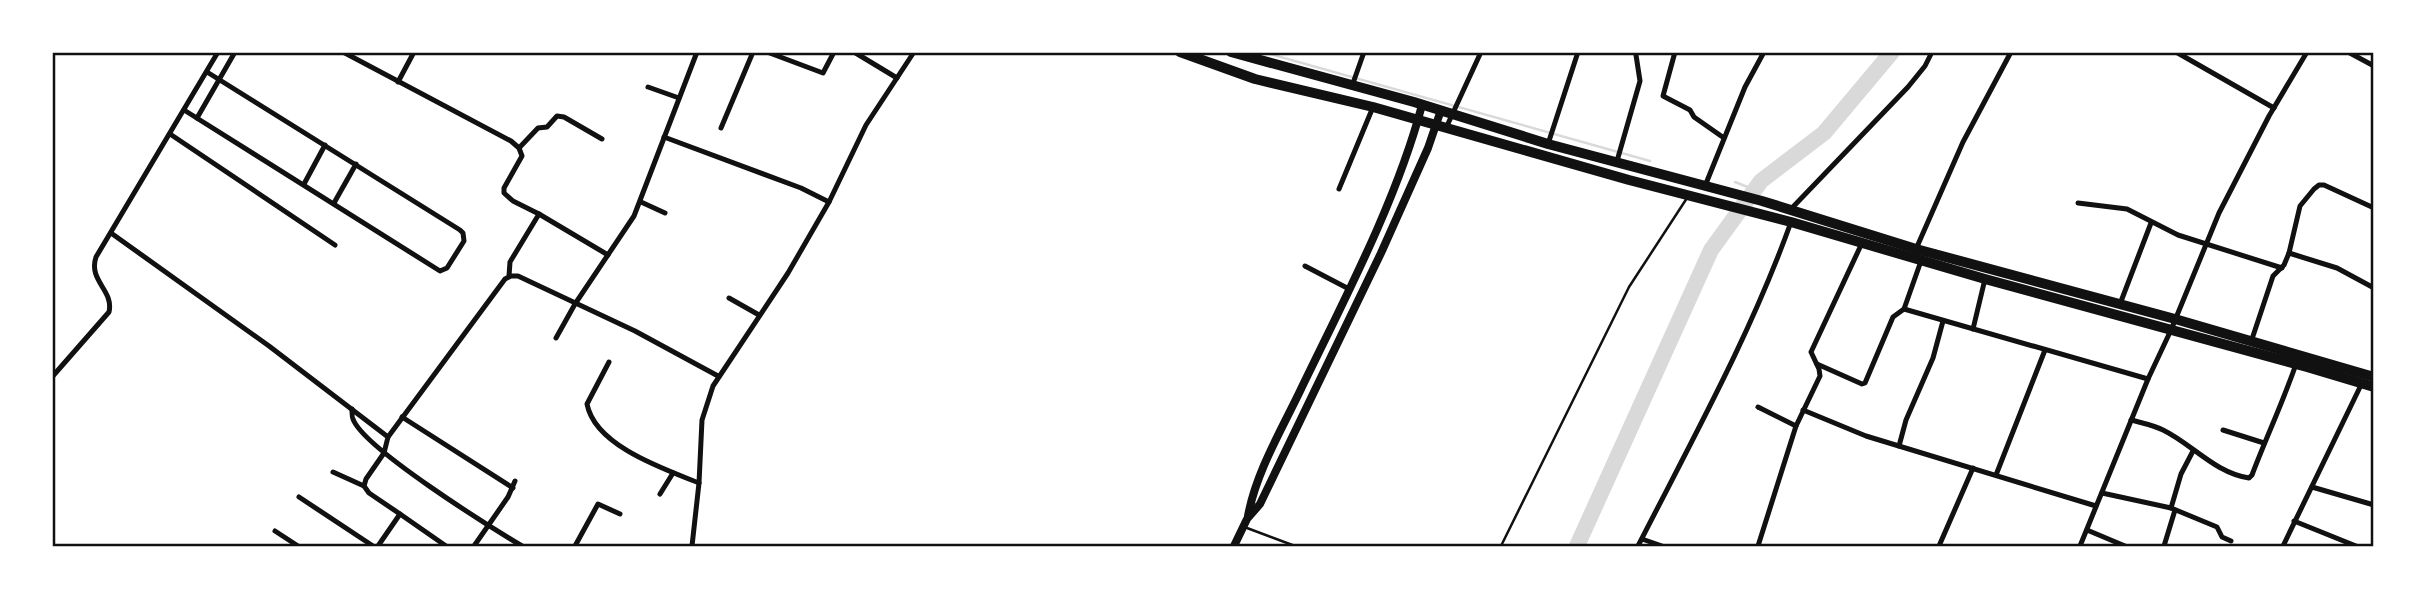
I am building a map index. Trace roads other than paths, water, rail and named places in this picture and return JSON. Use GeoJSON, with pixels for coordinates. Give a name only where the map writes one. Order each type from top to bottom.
{"type":"FeatureCollection","features":[{"type":"Feature","properties":{"kind":"highway"},"geometry":{"type":"LineString","coordinates":[[1180,52],[1255,79],[1373,107],[2296,364],[2367,378]]}},
{"type":"Feature","properties":{"kind":"highway"},"geometry":{"type":"LineString","coordinates":[[1231,52],[1354,80],[1422,105],[1450,109],[1549,141],[1916,248],[2175,319],[2367,378],[2374,387]]}},
{"type":"Feature","properties":{"kind":"main road"},"geometry":{"type":"LineString","coordinates":[[1246,523],[1251,501],[1271,452],[1378,223],[1422,105]]}},
{"type":"Feature","properties":{"kind":"main road"},"geometry":{"type":"LineString","coordinates":[[1234,547],[1246,523],[1260,504],[1450,109]]}},
{"type":"Feature","properties":{"kind":"main road"},"geometry":{"type":"LineString","coordinates":[[1378,223],[1392,229]]}},
{"type":"Feature","properties":{"kind":"street"},"geometry":{"type":"LineString","coordinates":[[52,377],[109,312],[109,298],[94,274],[93,264],[218,52]]}},
{"type":"Feature","properties":{"kind":"street"},"geometry":{"type":"LineString","coordinates":[[197,118],[235,52]]}},
{"type":"Feature","properties":{"kind":"street"},"geometry":{"type":"LineString","coordinates":[[343,52],[511,141],[519,148],[522,156],[504,188],[504,193],[513,201],[608,255]]}},
{"type":"Feature","properties":{"kind":"street"},"geometry":{"type":"LineString","coordinates":[[398,82],[414,52]]}},
{"type":"Feature","properties":{"kind":"street"},"geometry":{"type":"LineString","coordinates":[[556,338],[641,202],[697,52]]}},
{"type":"Feature","properties":{"kind":"street"},"geometry":{"type":"LineString","coordinates":[[721,128],[753,52]]}},
{"type":"Feature","properties":{"kind":"street"},"geometry":{"type":"LineString","coordinates":[[767,52],[823,73],[834,52]]}},
{"type":"Feature","properties":{"kind":"street"},"geometry":{"type":"LineString","coordinates":[[854,52],[897,78]]}},
{"type":"Feature","properties":{"kind":"street"},"geometry":{"type":"LineString","coordinates":[[692,547],[702,420],[707,399],[718,376],[788,273],[829,202],[866,125],[914,52]]}},
{"type":"Feature","properties":{"kind":"street"},"geometry":{"type":"LineString","coordinates":[[1354,80],[1364,52]]}},
{"type":"Feature","properties":{"kind":"street"},"geometry":{"type":"LineString","coordinates":[[1450,109],[1481,52]]}},
{"type":"Feature","properties":{"kind":"street"},"geometry":{"type":"LineString","coordinates":[[1549,141],[1578,52]]}},
{"type":"Feature","properties":{"kind":"street"},"geometry":{"type":"LineString","coordinates":[[1675,52],[1662,96],[1688,108],[1694,117],[1724,138]]}},
{"type":"Feature","properties":{"kind":"street"},"geometry":{"type":"LineString","coordinates":[[1704,186],[1745,86],[1764,52]]}},
{"type":"Feature","properties":{"kind":"street"},"geometry":{"type":"LineString","coordinates":[[1790,210],[1908,87],[1925,66],[1932,52]]}},
{"type":"Feature","properties":{"kind":"street"},"geometry":{"type":"LineString","coordinates":[[1916,248],[1963,142],[2011,52]]}},
{"type":"Feature","properties":{"kind":"street"},"geometry":{"type":"LineString","coordinates":[[2176,52],[2274,108]]}},
{"type":"Feature","properties":{"kind":"street"},"geometry":{"type":"LineString","coordinates":[[2080,547],[2205,245],[2240,171],[2306,52]]}},
{"type":"Feature","properties":{"kind":"street"},"geometry":{"type":"LineString","coordinates":[[2348,52],[2374,66]]}},
{"type":"Feature","properties":{"kind":"street"},"geometry":{"type":"LineString","coordinates":[[1617,159],[1640,81],[1636,55]]}},
{"type":"Feature","properties":{"kind":"street"},"geometry":{"type":"LineString","coordinates":[[184,110],[440,271],[447,268],[464,241],[460,230],[207,72]]}},
{"type":"Feature","properties":{"kind":"street"},"geometry":{"type":"LineString","coordinates":[[648,87],[679,98]]}},
{"type":"Feature","properties":{"kind":"street"},"geometry":{"type":"LineString","coordinates":[[1339,189],[1373,107]]}},
{"type":"Feature","properties":{"kind":"street"},"geometry":{"type":"LineString","coordinates":[[519,148],[536,130],[547,127],[557,116],[564,117],[602,139]]}},
{"type":"Feature","properties":{"kind":"street"},"geometry":{"type":"LineString","coordinates":[[170,134],[335,245]]}},
{"type":"Feature","properties":{"kind":"street"},"geometry":{"type":"LineString","coordinates":[[664,137],[800,188],[829,202]]}},
{"type":"Feature","properties":{"kind":"street"},"geometry":{"type":"LineString","coordinates":[[304,184],[325,145]]}},
{"type":"Feature","properties":{"kind":"street"},"geometry":{"type":"LineString","coordinates":[[334,203],[356,164]]}},
{"type":"Feature","properties":{"kind":"street"},"geometry":{"type":"LineString","coordinates":[[2251,342],[2273,276],[2282,268],[2289,253],[2301,206],[2319,185],[2333,188],[2374,208]]}},
{"type":"Feature","properties":{"kind":"street"},"geometry":{"type":"LineString","coordinates":[[641,202],[666,214]]}},
{"type":"Feature","properties":{"kind":"street"},"geometry":{"type":"LineString","coordinates":[[2078,203],[2127,209],[2151,223],[2205,245],[2282,268]]}},
{"type":"Feature","properties":{"kind":"street"},"geometry":{"type":"LineString","coordinates":[[364,486],[384,453],[388,436],[509,276],[510,262],[539,214]]}},
{"type":"Feature","properties":{"kind":"street"},"geometry":{"type":"LineString","coordinates":[[1638,547],[1747,329],[1774,269],[1791,222]]}},
{"type":"Feature","properties":{"kind":"street"},"geometry":{"type":"LineString","coordinates":[[2120,304],[2151,223]]}},
{"type":"Feature","properties":{"kind":"street"},"geometry":{"type":"LineString","coordinates":[[111,233],[182,282],[388,436]]}},
{"type":"Feature","properties":{"kind":"street"},"geometry":{"type":"LineString","coordinates":[[1758,547],[1796,426],[1820,376],[1811,355],[1814,344],[1862,243]]}},
{"type":"Feature","properties":{"kind":"street"},"geometry":{"type":"LineString","coordinates":[[2289,253],[2337,268],[2374,288]]}},
{"type":"Feature","properties":{"kind":"street"},"geometry":{"type":"LineString","coordinates":[[1817,364],[1864,384],[1894,315],[1905,309],[1922,260]]}},
{"type":"Feature","properties":{"kind":"street"},"geometry":{"type":"LineString","coordinates":[[1305,266],[1349,289]]}},
{"type":"Feature","properties":{"kind":"street"},"geometry":{"type":"LineString","coordinates":[[509,276],[518,276],[635,331],[718,376]]}},
{"type":"Feature","properties":{"kind":"street"},"geometry":{"type":"LineString","coordinates":[[1973,330],[1985,279]]}},
{"type":"Feature","properties":{"kind":"street"},"geometry":{"type":"LineString","coordinates":[[729,298],[759,315]]}},
{"type":"Feature","properties":{"kind":"street"},"geometry":{"type":"LineString","coordinates":[[1905,309],[2148,379]]}},
{"type":"Feature","properties":{"kind":"street"},"geometry":{"type":"LineString","coordinates":[[1899,446],[1906,420],[1933,358],[1943,321]]}},
{"type":"Feature","properties":{"kind":"street"},"geometry":{"type":"LineString","coordinates":[[1996,475],[2045,350]]}},
{"type":"Feature","properties":{"kind":"street"},"geometry":{"type":"LineString","coordinates":[[609,362],[587,404],[592,418],[613,442],[699,484]]}},
{"type":"Feature","properties":{"kind":"street"},"geometry":{"type":"LineString","coordinates":[[2132,420],[2162,430],[2229,472],[2249,478],[2284,400],[2296,364]]}},
{"type":"Feature","properties":{"kind":"street"},"geometry":{"type":"LineString","coordinates":[[2283,547],[2367,378]]}},
{"type":"Feature","properties":{"kind":"street"},"geometry":{"type":"LineString","coordinates":[[1758,407],[1796,426]]}},
{"type":"Feature","properties":{"kind":"street"},"geometry":{"type":"LineString","coordinates":[[352,409],[356,425],[384,453],[522,547]]}},
{"type":"Feature","properties":{"kind":"street"},"geometry":{"type":"LineString","coordinates":[[1803,410],[1842,427],[1899,446],[2096,506]]}},
{"type":"Feature","properties":{"kind":"street"},"geometry":{"type":"LineString","coordinates":[[402,417],[514,485],[474,547]]}},
{"type":"Feature","properties":{"kind":"street"},"geometry":{"type":"LineString","coordinates":[[2223,430],[2264,443]]}},
{"type":"Feature","properties":{"kind":"street"},"geometry":{"type":"LineString","coordinates":[[2164,547],[2181,474],[2193,451]]}},
{"type":"Feature","properties":{"kind":"street"},"geometry":{"type":"LineString","coordinates":[[1939,547],[1973,468]]}},
{"type":"Feature","properties":{"kind":"street"},"geometry":{"type":"LineString","coordinates":[[333,472],[364,486],[369,493],[446,547]]}},
{"type":"Feature","properties":{"kind":"street"},"geometry":{"type":"LineString","coordinates":[[660,494],[673,473]]}},
{"type":"Feature","properties":{"kind":"street"},"geometry":{"type":"LineString","coordinates":[[2312,486],[2374,505]]}},
{"type":"Feature","properties":{"kind":"street"},"geometry":{"type":"LineString","coordinates":[[2102,493],[2173,509],[2213,525],[2219,529],[2222,537],[2231,541]]}},
{"type":"Feature","properties":{"kind":"street"},"geometry":{"type":"LineString","coordinates":[[299,498],[375,547],[400,514]]}},
{"type":"Feature","properties":{"kind":"street"},"geometry":{"type":"LineString","coordinates":[[575,547],[598,503],[620,514]]}},
{"type":"Feature","properties":{"kind":"street"},"geometry":{"type":"LineString","coordinates":[[2294,521],[2356,547]]}},
{"type":"Feature","properties":{"kind":"street"},"geometry":{"type":"LineString","coordinates":[[2087,530],[2125,547]]}},
{"type":"Feature","properties":{"kind":"street"},"geometry":{"type":"LineString","coordinates":[[275,531],[298,547]]}},
{"type":"Feature","properties":{"kind":"street"},"geometry":{"type":"LineString","coordinates":[[1642,539],[1662,547]]}},
{"type":"Feature","properties":{"kind":"lane"},"geometry":{"type":"LineString","coordinates":[[1500,547],[1629,287],[1689,195]]}},
{"type":"Feature","properties":{"kind":"lane"},"geometry":{"type":"LineString","coordinates":[[1246,523],[1295,547]]}},
{"type":"Feature","properties":{"kind":"waterway"},"geometry":{"type":"LineString","coordinates":[[1263,52],[1650,161]]}},
{"type":"Feature","properties":{"kind":"waterway"},"geometry":{"type":"LineString","coordinates":[[1577,546],[1711,250],[1761,181],[1824,133],[1892,52]]}},
{"type":"Feature","properties":{"kind":"waterway"},"geometry":{"type":"LineString","coordinates":[[1735,182],[1755,190]]}}]}
